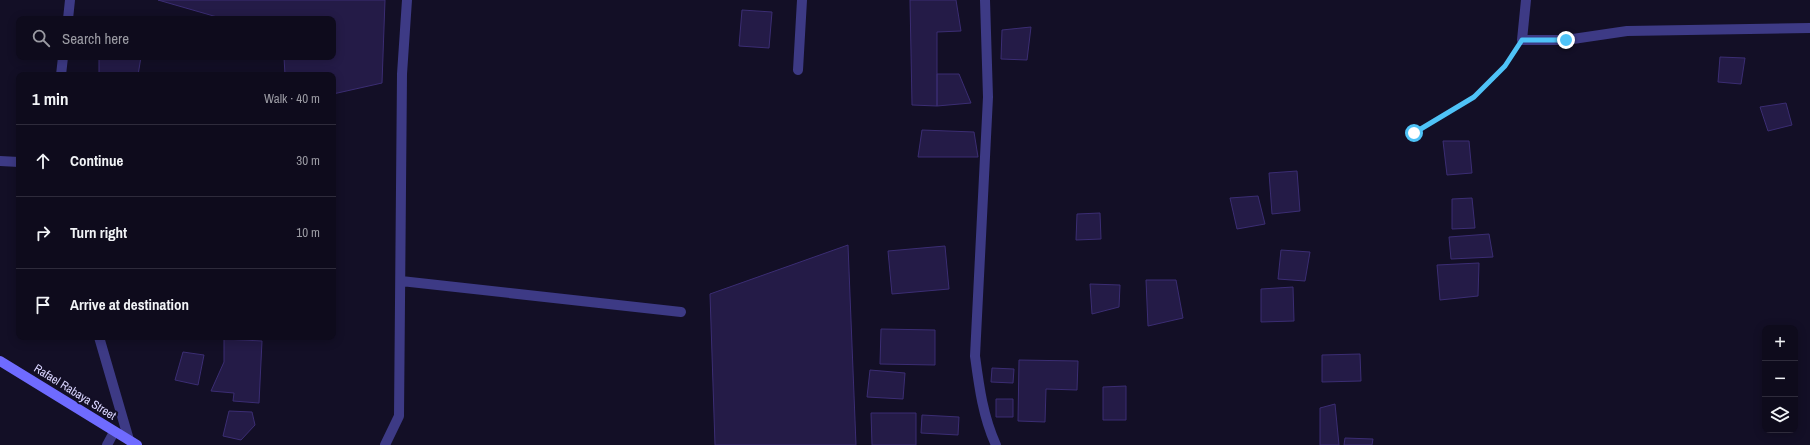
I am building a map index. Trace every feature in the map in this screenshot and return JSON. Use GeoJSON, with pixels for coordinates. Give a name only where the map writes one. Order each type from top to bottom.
{"type":"FeatureCollection","features":[{"type":"Feature","properties":{"kind":"main road","name":"Rafael Rabaya Street"},"geometry":{"type":"LineString","coordinates":[[0,361],[133,443]]}},
{"type":"Feature","properties":{"kind":"street"},"geometry":{"type":"LineString","coordinates":[[68,16],[70,0]]}},
{"type":"Feature","properties":{"kind":"street"},"geometry":{"type":"LineString","coordinates":[[385,445],[399,416],[402,74],[407,0]]}},
{"type":"Feature","properties":{"kind":"street"},"geometry":{"type":"LineString","coordinates":[[798,70],[802,0]]}},
{"type":"Feature","properties":{"kind":"street"},"geometry":{"type":"LineString","coordinates":[[985,0],[988,97],[975,356],[980,392],[992,436],[996,445]]}},
{"type":"Feature","properties":{"kind":"street"},"geometry":{"type":"LineString","coordinates":[[1526,0],[1522,40],[1566,40],[1626,31],[1810,28]]}},
{"type":"Feature","properties":{"kind":"street"},"geometry":{"type":"LineString","coordinates":[[61,72],[63,60]]}},
{"type":"Feature","properties":{"kind":"street"},"geometry":{"type":"LineString","coordinates":[[0,161],[16,162]]}},
{"type":"Feature","properties":{"kind":"street"},"geometry":{"type":"LineString","coordinates":[[401,281],[681,312]]}},
{"type":"Feature","properties":{"kind":"street"},"geometry":{"type":"LineString","coordinates":[[100,340],[133,443]]}},
{"type":"Feature","properties":{"kind":"street"},"geometry":{"type":"LineString","coordinates":[[107,445],[114,432]]}},
{"type":"Feature","properties":{"kind":"path"},"geometry":{"type":"LineString","coordinates":[[1414,133],[1474,97],[1505,66],[1522,40]]}},
{"type":"Feature","properties":{"kind":"building"},"geometry":{"type":"Polygon","coordinates":[[[158,0],[385,0],[382,83],[336,93],[336,72],[285,72],[284,60],[336,60],[336,16],[214,16],[158,0]]]}},
{"type":"Feature","properties":{"kind":"building"},"geometry":{"type":"Polygon","coordinates":[[[910,0],[956,0],[961,31],[937,32],[937,106],[912,105],[910,0]]]}},
{"type":"Feature","properties":{"kind":"building"},"geometry":{"type":"Polygon","coordinates":[[[742,10],[772,12],[769,48],[739,46],[742,10]]]}},
{"type":"Feature","properties":{"kind":"building"},"geometry":{"type":"Polygon","coordinates":[[[1031,27],[1027,60],[1001,59],[1002,30],[1031,27]]]}},
{"type":"Feature","properties":{"kind":"building"},"geometry":{"type":"Polygon","coordinates":[[[1720,57],[1745,58],[1741,84],[1718,82],[1720,57]]]}},
{"type":"Feature","properties":{"kind":"building"},"geometry":{"type":"Polygon","coordinates":[[[99,60],[140,60],[138,72],[99,72],[99,60]]]}},
{"type":"Feature","properties":{"kind":"building"},"geometry":{"type":"Polygon","coordinates":[[[937,74],[959,74],[971,103],[937,106],[937,74]]]}},
{"type":"Feature","properties":{"kind":"building"},"geometry":{"type":"Polygon","coordinates":[[[1786,103],[1792,125],[1768,131],[1760,107],[1786,103]]]}},
{"type":"Feature","properties":{"kind":"building"},"geometry":{"type":"Polygon","coordinates":[[[922,130],[974,132],[978,157],[918,157],[922,130]]]}},
{"type":"Feature","properties":{"kind":"building"},"geometry":{"type":"Polygon","coordinates":[[[1443,141],[1469,141],[1472,173],[1447,175],[1443,141]]]}},
{"type":"Feature","properties":{"kind":"building"},"geometry":{"type":"Polygon","coordinates":[[[1297,171],[1300,211],[1272,214],[1269,173],[1297,171]]]}},
{"type":"Feature","properties":{"kind":"building"},"geometry":{"type":"Polygon","coordinates":[[[1258,196],[1265,224],[1237,229],[1230,198],[1258,196]]]}},
{"type":"Feature","properties":{"kind":"building"},"geometry":{"type":"Polygon","coordinates":[[[1472,198],[1475,228],[1452,229],[1452,199],[1472,198]]]}},
{"type":"Feature","properties":{"kind":"building"},"geometry":{"type":"Polygon","coordinates":[[[1100,213],[1101,239],[1076,240],[1077,214],[1100,213]]]}},
{"type":"Feature","properties":{"kind":"building"},"geometry":{"type":"Polygon","coordinates":[[[1489,234],[1493,257],[1451,259],[1449,237],[1489,234]]]}},
{"type":"Feature","properties":{"kind":"building"},"geometry":{"type":"Polygon","coordinates":[[[848,245],[856,445],[715,445],[710,294],[848,245]]]}},
{"type":"Feature","properties":{"kind":"building"},"geometry":{"type":"Polygon","coordinates":[[[945,246],[949,289],[892,294],[888,251],[945,246]]]}},
{"type":"Feature","properties":{"kind":"building"},"geometry":{"type":"Polygon","coordinates":[[[1281,250],[1310,252],[1305,281],[1278,279],[1281,250]]]}},
{"type":"Feature","properties":{"kind":"building"},"geometry":{"type":"Polygon","coordinates":[[[1479,263],[1478,296],[1440,300],[1437,265],[1479,263]]]}},
{"type":"Feature","properties":{"kind":"building"},"geometry":{"type":"Polygon","coordinates":[[[1146,280],[1176,280],[1183,318],[1148,326],[1146,280]]]}},
{"type":"Feature","properties":{"kind":"building"},"geometry":{"type":"Polygon","coordinates":[[[1090,284],[1120,285],[1119,307],[1092,314],[1090,284]]]}},
{"type":"Feature","properties":{"kind":"building"},"geometry":{"type":"Polygon","coordinates":[[[1293,287],[1294,321],[1261,322],[1261,289],[1293,287]]]}},
{"type":"Feature","properties":{"kind":"building"},"geometry":{"type":"Polygon","coordinates":[[[881,329],[935,330],[935,365],[880,364],[881,329]]]}},
{"type":"Feature","properties":{"kind":"building"},"geometry":{"type":"Polygon","coordinates":[[[224,340],[262,341],[259,403],[233,401],[234,393],[211,391],[224,362],[224,340]]]}},
{"type":"Feature","properties":{"kind":"building"},"geometry":{"type":"Polygon","coordinates":[[[183,352],[204,355],[198,385],[175,380],[183,352]]]}},
{"type":"Feature","properties":{"kind":"building"},"geometry":{"type":"Polygon","coordinates":[[[1360,354],[1361,381],[1322,382],[1322,355],[1360,354]]]}},
{"type":"Feature","properties":{"kind":"building"},"geometry":{"type":"Polygon","coordinates":[[[1019,360],[1078,361],[1077,390],[1046,389],[1045,422],[1018,421],[1019,360]]]}},
{"type":"Feature","properties":{"kind":"building"},"geometry":{"type":"Polygon","coordinates":[[[992,368],[1014,369],[1013,383],[991,382],[992,368]]]}},
{"type":"Feature","properties":{"kind":"building"},"geometry":{"type":"Polygon","coordinates":[[[870,370],[905,373],[903,399],[867,397],[870,370]]]}},
{"type":"Feature","properties":{"kind":"building"},"geometry":{"type":"Polygon","coordinates":[[[1126,386],[1126,420],[1103,420],[1103,387],[1126,386]]]}},
{"type":"Feature","properties":{"kind":"building"},"geometry":{"type":"Polygon","coordinates":[[[996,399],[1013,399],[1013,417],[996,417],[996,399]]]}},
{"type":"Feature","properties":{"kind":"building"},"geometry":{"type":"Polygon","coordinates":[[[1335,404],[1339,445],[1320,445],[1320,408],[1335,404]]]}},
{"type":"Feature","properties":{"kind":"building"},"geometry":{"type":"Polygon","coordinates":[[[229,411],[252,412],[255,425],[241,440],[223,436],[229,411]]]}},
{"type":"Feature","properties":{"kind":"building"},"geometry":{"type":"Polygon","coordinates":[[[871,413],[916,413],[916,445],[872,445],[871,413]]]}},
{"type":"Feature","properties":{"kind":"building"},"geometry":{"type":"Polygon","coordinates":[[[922,415],[959,417],[958,435],[921,433],[922,415]]]}},
{"type":"Feature","properties":{"kind":"building"},"geometry":{"type":"Polygon","coordinates":[[[1345,438],[1373,439],[1372,445],[1344,445],[1345,438]]]}},
{"type":"Feature","properties":{"kind":"route"},"geometry":{"type":"LineString","coordinates":[[1414,133],[1474,97],[1505,66],[1522,40],[1566,40]]}}]}
